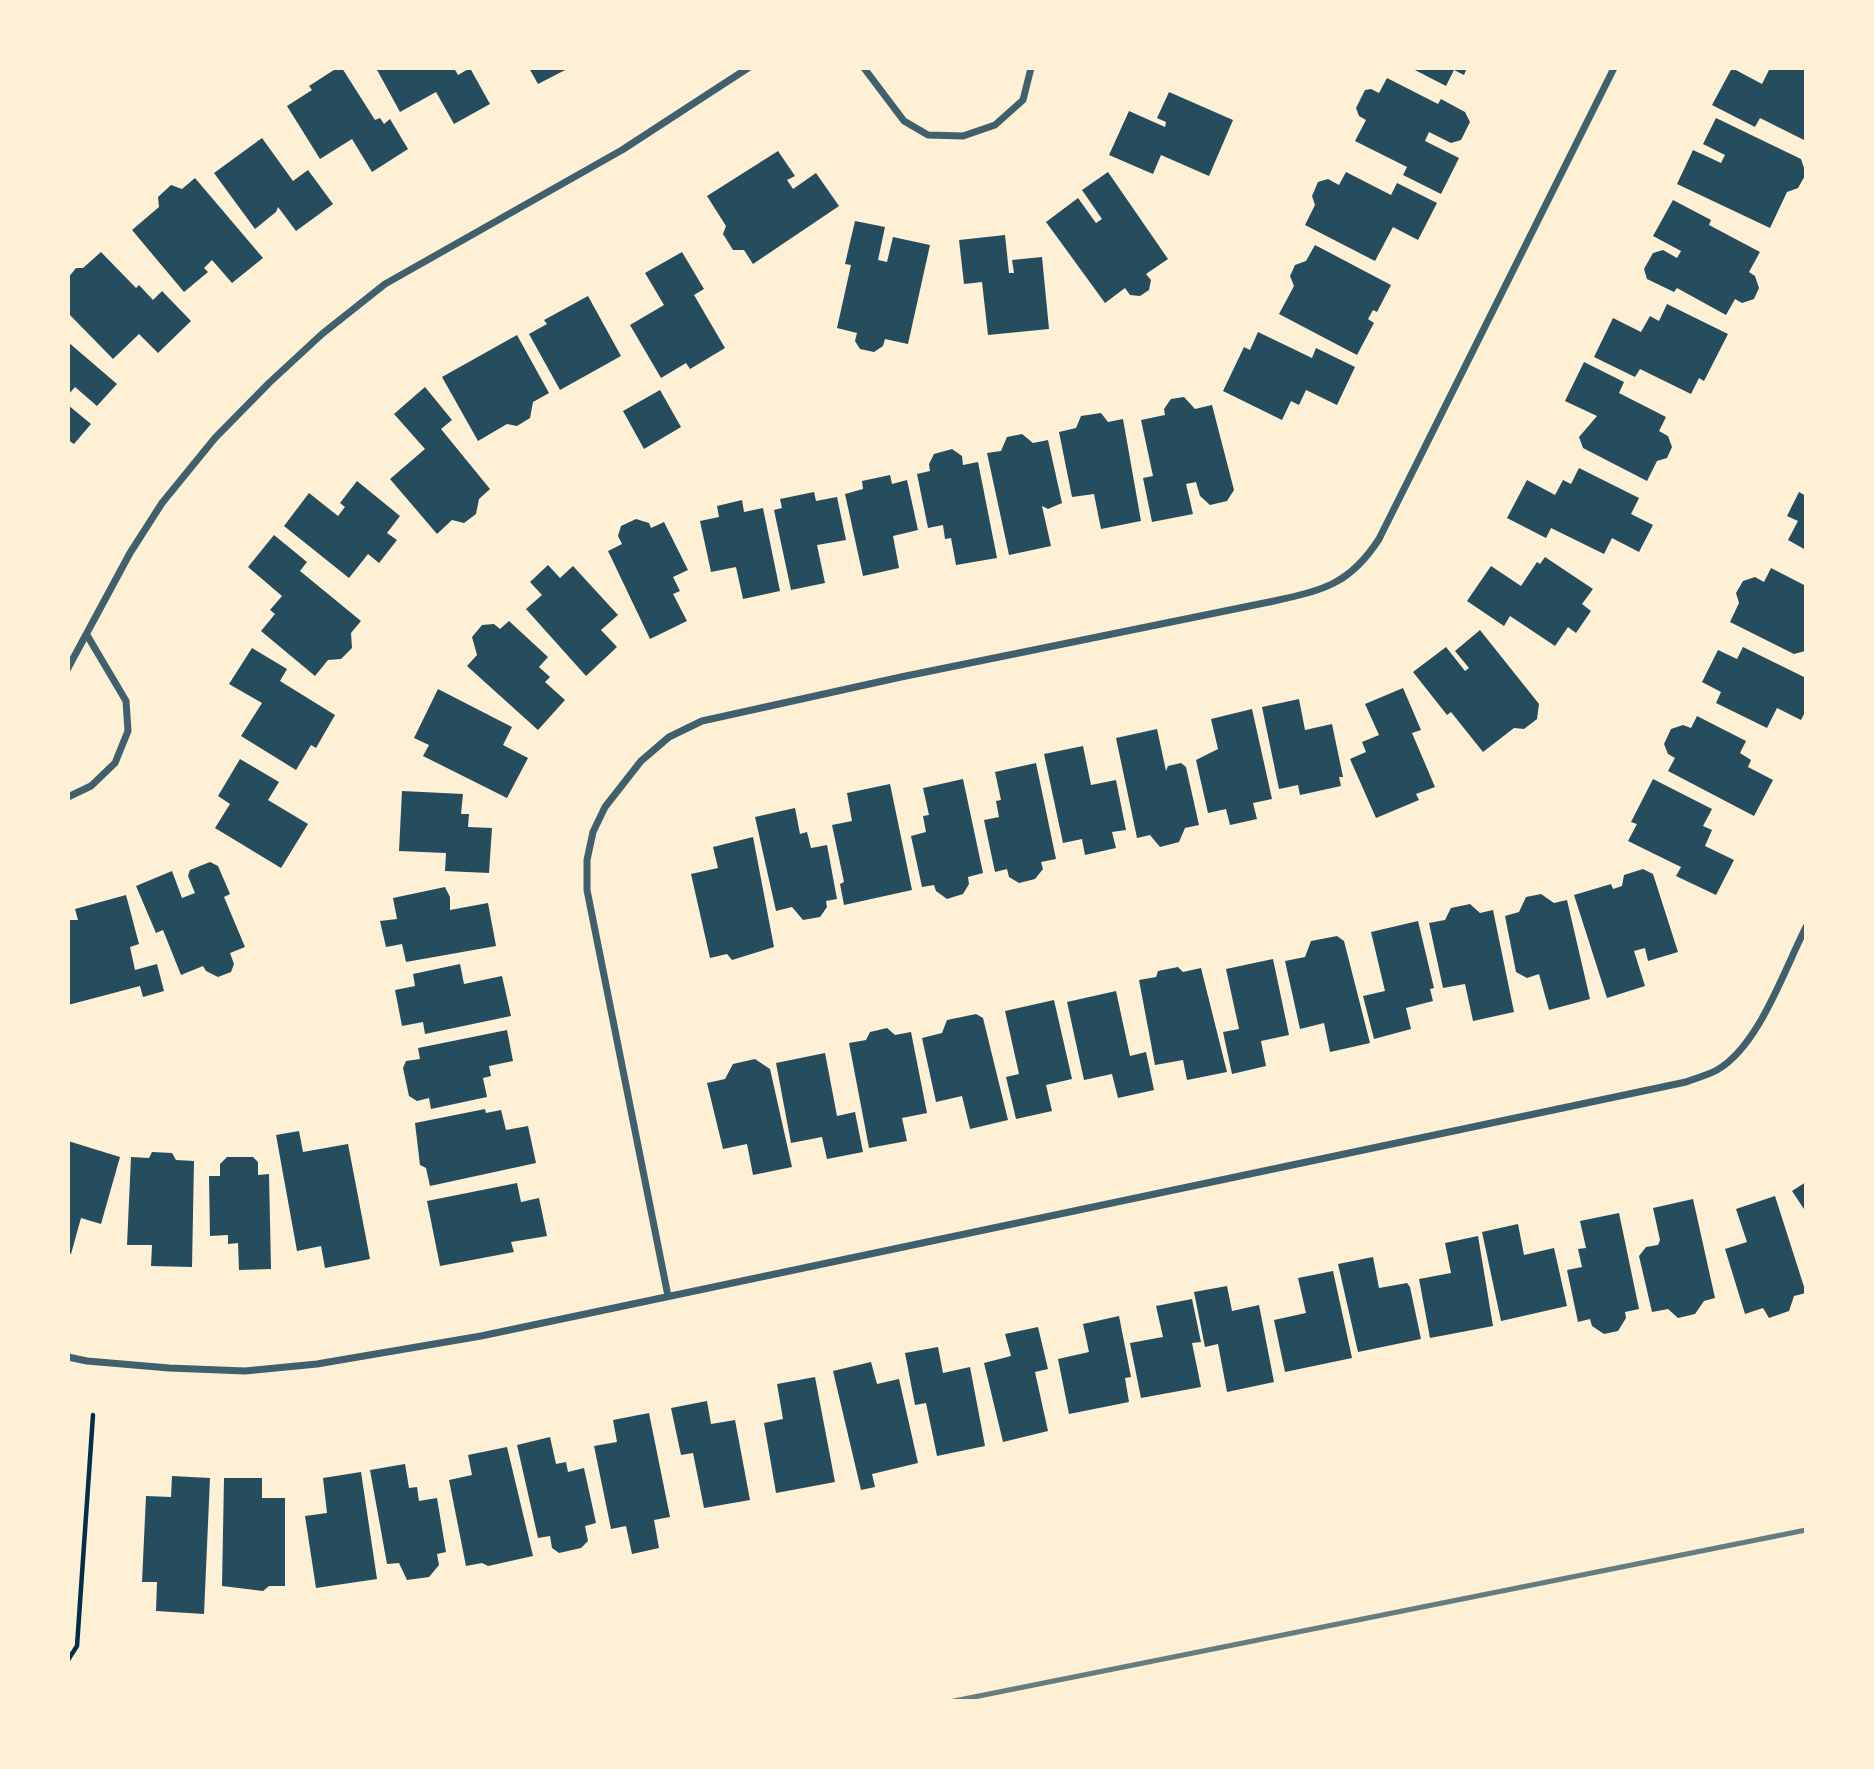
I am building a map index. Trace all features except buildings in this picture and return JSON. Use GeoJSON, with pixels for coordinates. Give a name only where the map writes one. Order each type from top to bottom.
{"type":"FeatureCollection","features":[{"type":"Feature","properties":{"kind":"street"},"geometry":{"type":"LineString","coordinates":[[68,668],[130,553],[162,503],[215,438],[269,383],[323,334],[385,284],[622,149],[748,68]]}},
{"type":"Feature","properties":{"kind":"street"},"geometry":{"type":"LineString","coordinates":[[864,68],[904,121],[928,135],[963,136],[995,125],[1023,100],[1031,68]]}},
{"type":"Feature","properties":{"kind":"street"},"geometry":{"type":"LineString","coordinates":[[668,1296],[587,890],[587,860],[593,832],[605,807],[621,785],[641,761],[669,737],[702,721],[901,677],[1316,592],[1345,577],[1364,561],[1379,539],[1614,68]]}},
{"type":"Feature","properties":{"kind":"street"},"geometry":{"type":"LineString","coordinates":[[68,797],[91,786],[115,763],[128,731],[126,701],[88,635]]}},
{"type":"Feature","properties":{"kind":"street"},"geometry":{"type":"LineString","coordinates":[[68,1357],[169,1368],[245,1371],[317,1364],[481,1336],[1686,1082],[1717,1070],[1744,1048],[1759,1024],[1806,927]]}},
{"type":"Feature","properties":{"kind":"path"},"geometry":{"type":"LineString","coordinates":[[68,1660],[77,1646],[93,1415]]}},
{"type":"Feature","properties":{"kind":"railway"},"geometry":{"type":"LineString","coordinates":[[954,1701],[1806,1530]]}}]}
